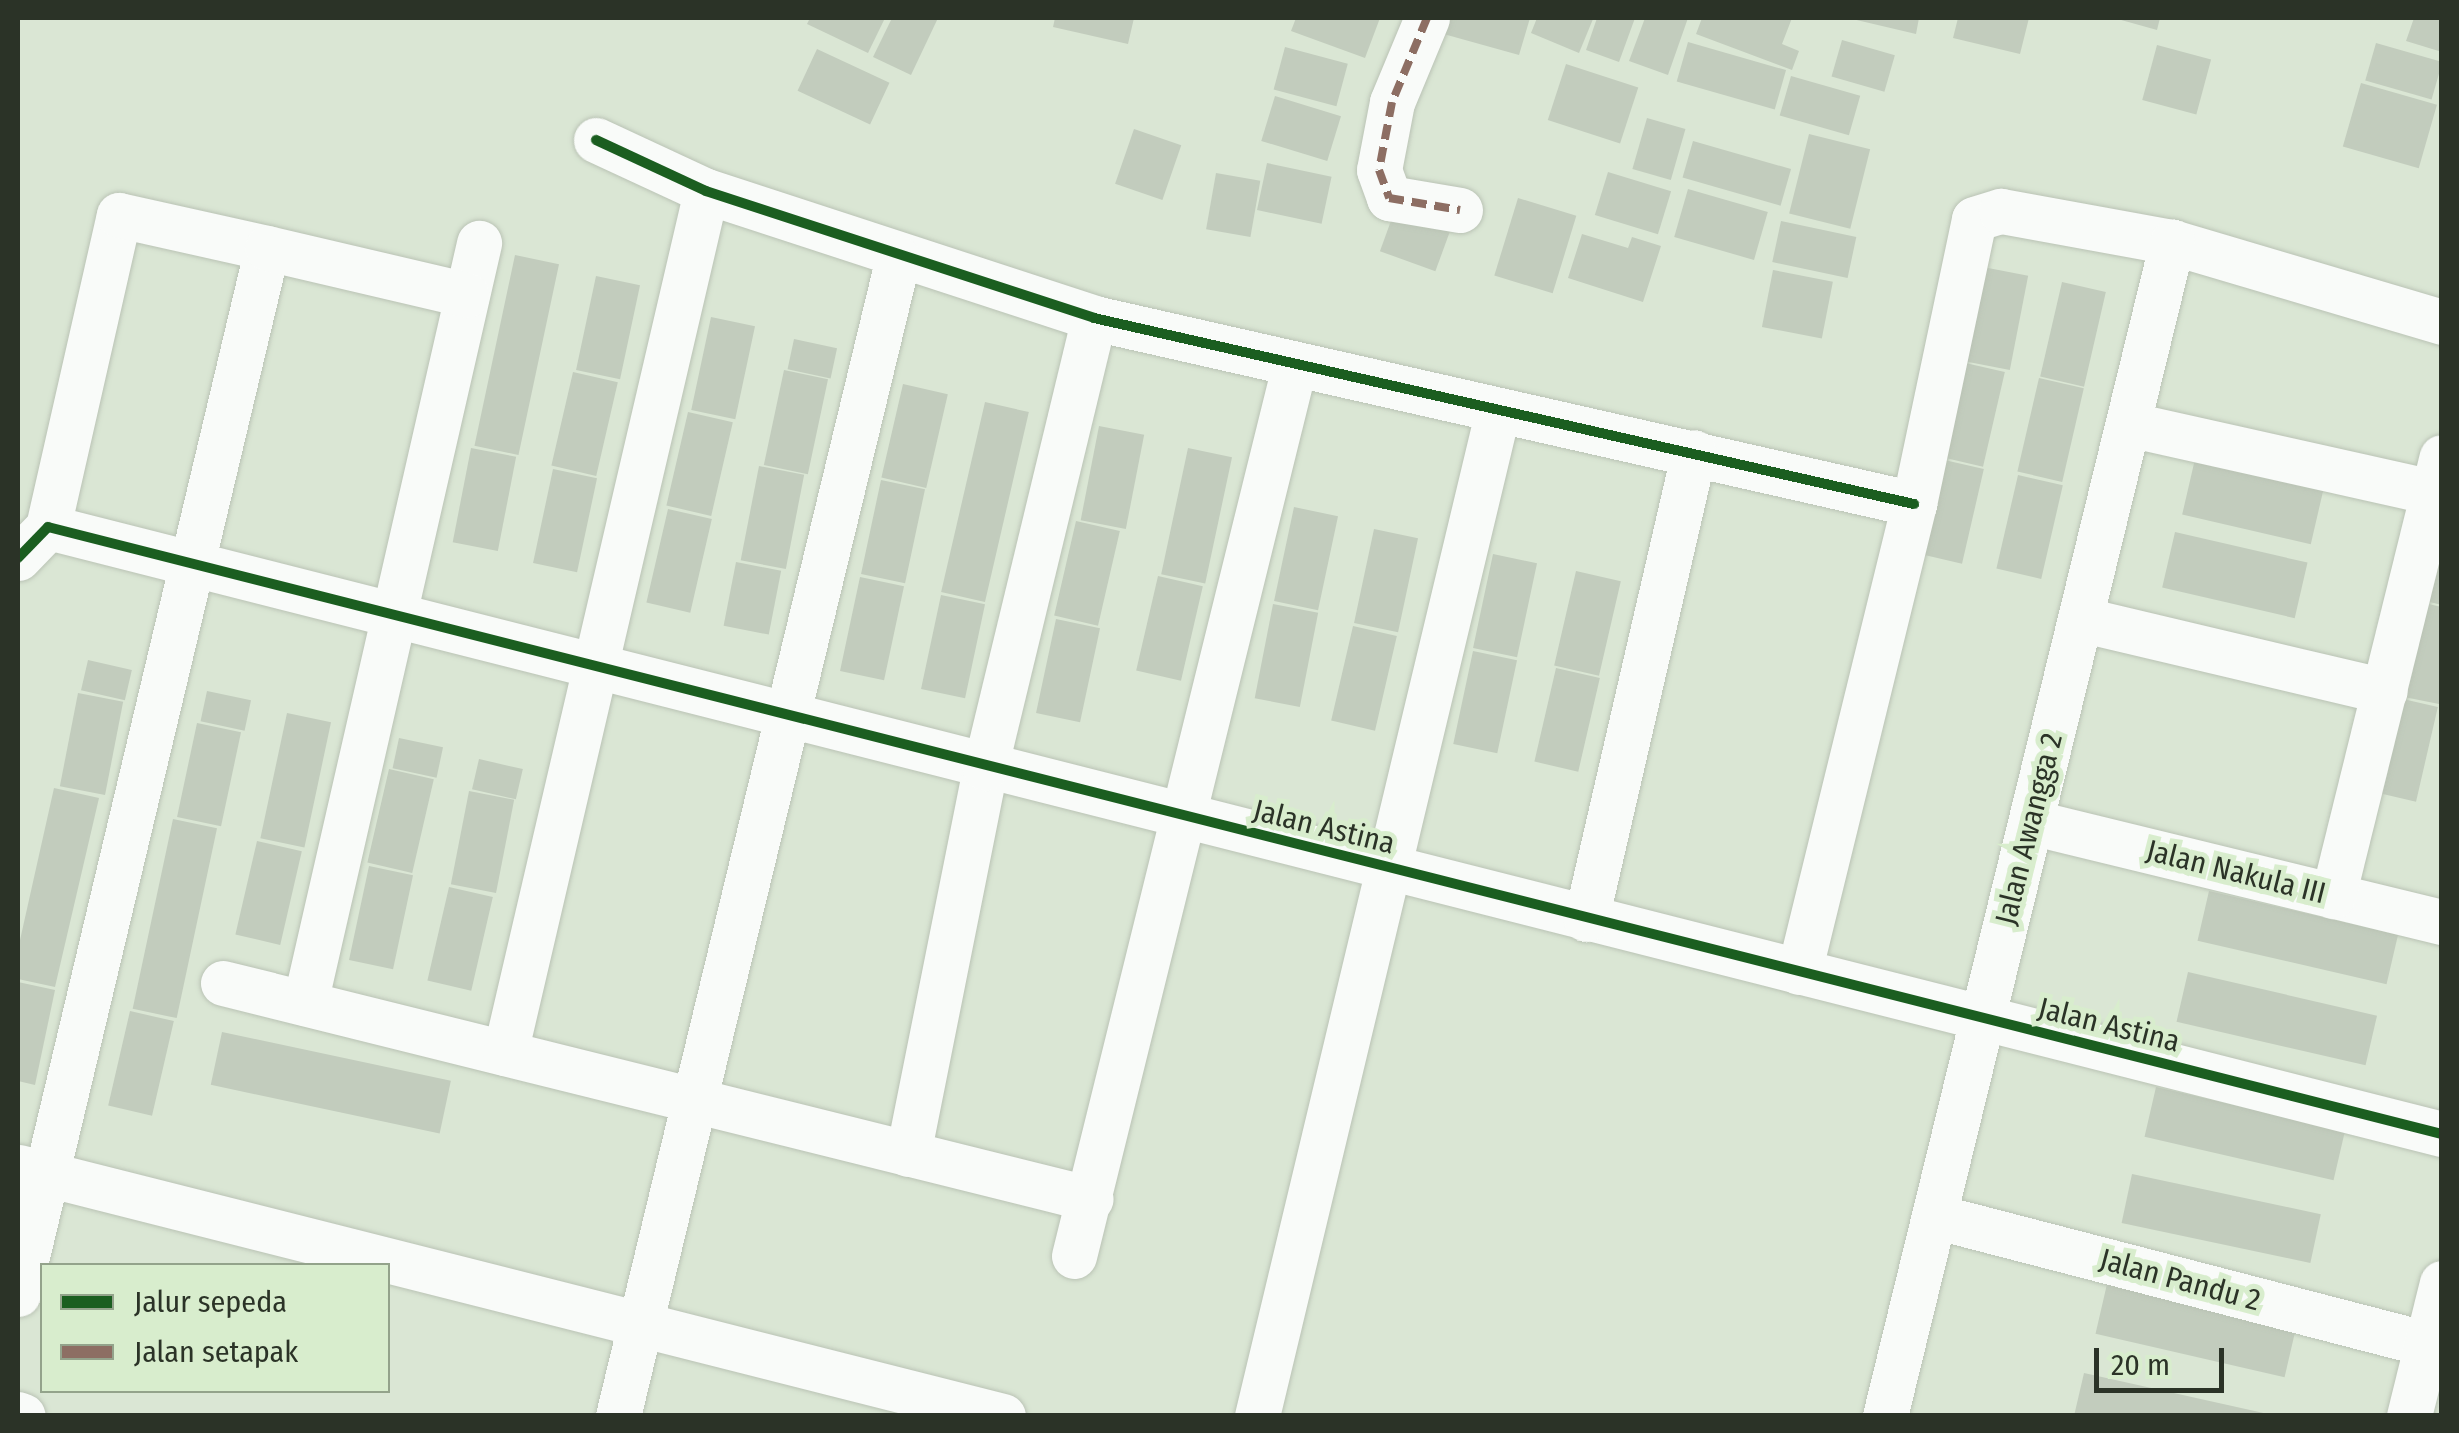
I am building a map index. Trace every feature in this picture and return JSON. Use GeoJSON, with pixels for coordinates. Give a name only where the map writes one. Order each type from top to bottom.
{"type":"FeatureCollection","features":[{"type":"Feature","properties":{"kind":"street"},"geometry":{"type":"LineString","coordinates":[[1427,18],[1392,102],[1379,170],[1389,198],[1460,210]]}},
{"type":"Feature","properties":{"kind":"street"},"geometry":{"type":"LineString","coordinates":[[596,140],[706,191],[898,258],[1094,318],[1497,414],[1694,452],[1914,504]]}},
{"type":"Feature","properties":{"kind":"street"},"geometry":{"type":"LineString","coordinates":[[505,1053],[591,669],[706,191]]}},
{"type":"Feature","properties":{"kind":"street"},"geometry":{"type":"LineString","coordinates":[[1799,972],[1914,504],[1974,219],[2001,210],[2172,242],[2442,322]]}},
{"type":"Feature","properties":{"kind":"street"},"geometry":{"type":"LineString","coordinates":[[33,543],[119,215],[467,295]]}},
{"type":"Feature","properties":{"kind":"street","name":"Jalan Awangga 2"},"geometry":{"type":"LineString","coordinates":[[1889,1415],[2172,242]]}},
{"type":"Feature","properties":{"kind":"street"},"geometry":{"type":"LineString","coordinates":[[306,1004],[479,243]]}},
{"type":"Feature","properties":{"kind":"street"},"geometry":{"type":"LineString","coordinates":[[18,1294],[32,1170],[194,569],[266,248]]}},
{"type":"Feature","properties":{"kind":"street"},"geometry":{"type":"LineString","coordinates":[[618,1416],[898,258]]}},
{"type":"Feature","properties":{"kind":"street"},"geometry":{"type":"LineString","coordinates":[[908,1154],[985,768],[1094,318]]}},
{"type":"Feature","properties":{"kind":"street"},"geometry":{"type":"LineString","coordinates":[[1074,1256],[1186,818],[1294,367]]}},
{"type":"Feature","properties":{"kind":"street"},"geometry":{"type":"LineString","coordinates":[[1257,1416],[1497,414]]}},
{"type":"Feature","properties":{"kind":"street"},"geometry":{"type":"LineString","coordinates":[[2128,424],[2437,474],[2333,896]]}},
{"type":"Feature","properties":{"kind":"street"},"geometry":{"type":"LineString","coordinates":[[1586,919],[1694,452]]}},
{"type":"Feature","properties":{"kind":"street","name":"Jalan Astina"},"geometry":{"type":"LineString","coordinates":[[33,543],[194,569],[2442,1134]]}},
{"type":"Feature","properties":{"kind":"street"},"geometry":{"type":"LineString","coordinates":[[2080,619],[2386,690]]}},
{"type":"Feature","properties":{"kind":"street","name":"Jalan Nakula III"},"geometry":{"type":"LineString","coordinates":[[2031,822],[2442,922]]}},
{"type":"Feature","properties":{"kind":"street"},"geometry":{"type":"LineString","coordinates":[[223,983],[1091,1199]]}},
{"type":"Feature","properties":{"kind":"street"},"geometry":{"type":"LineString","coordinates":[[32,1170],[1003,1416]]}},
{"type":"Feature","properties":{"kind":"street","name":"Jalan Pandu 2"},"geometry":{"type":"LineString","coordinates":[[1934,1216],[2427,1344]]}},
{"type":"Feature","properties":{"kind":"street"},"geometry":{"type":"LineString","coordinates":[[2409,1416],[2442,1284]]}},
{"type":"Feature","properties":{"kind":"building"},"geometry":{"type":"Polygon","coordinates":[[[810,18],[885,18],[868,53],[807,24],[810,18]]]}},
{"type":"Feature","properties":{"kind":"building"},"geometry":{"type":"Polygon","coordinates":[[[892,18],[938,18],[911,75],[873,57],[892,18]]]}},
{"type":"Feature","properties":{"kind":"building"},"geometry":{"type":"Polygon","coordinates":[[[1055,18],[1134,18],[1128,44],[1053,27],[1055,18]]]}},
{"type":"Feature","properties":{"kind":"building"},"geometry":{"type":"Polygon","coordinates":[[[1296,18],[1380,18],[1365,58],[1291,31],[1296,18]]]}},
{"type":"Feature","properties":{"kind":"building"},"geometry":{"type":"Polygon","coordinates":[[[1444,18],[1530,18],[1519,55],[1440,33],[1444,18]]]}},
{"type":"Feature","properties":{"kind":"building"},"geometry":{"type":"Polygon","coordinates":[[[1537,18],[1593,19],[1579,53],[1531,33],[1537,18]]]}},
{"type":"Feature","properties":{"kind":"building"},"geometry":{"type":"Polygon","coordinates":[[[1597,18],[1635,18],[1619,62],[1586,50],[1597,18]]]}},
{"type":"Feature","properties":{"kind":"building"},"geometry":{"type":"Polygon","coordinates":[[[1645,18],[1688,18],[1668,75],[1629,61],[1645,18]]]}},
{"type":"Feature","properties":{"kind":"building"},"geometry":{"type":"Polygon","coordinates":[[[1702,18],[1792,18],[1782,44],[1799,51],[1792,70],[1696,34],[1702,18]]]}},
{"type":"Feature","properties":{"kind":"building"},"geometry":{"type":"Polygon","coordinates":[[[1848,18],[1919,18],[1916,34],[1848,18]]]}},
{"type":"Feature","properties":{"kind":"building"},"geometry":{"type":"Polygon","coordinates":[[[1958,18],[2029,18],[2020,54],[1953,38],[1958,18]]]}},
{"type":"Feature","properties":{"kind":"building"},"geometry":{"type":"Polygon","coordinates":[[[2114,18],[2160,18],[2157,30],[2114,18]]]}},
{"type":"Feature","properties":{"kind":"building"},"geometry":{"type":"Polygon","coordinates":[[[2414,18],[2442,18],[2442,52],[2406,41],[2414,18]]]}},
{"type":"Feature","properties":{"kind":"building"},"geometry":{"type":"Polygon","coordinates":[[[1842,40],[1895,55],[1884,92],[1832,77],[1842,40]]]}},
{"type":"Feature","properties":{"kind":"building"},"geometry":{"type":"Polygon","coordinates":[[[1688,42],[1786,70],[1775,110],[1677,81],[1688,42]]]}},
{"type":"Feature","properties":{"kind":"building"},"geometry":{"type":"Polygon","coordinates":[[[2376,43],[2442,62],[2432,100],[2365,80],[2376,43]]]}},
{"type":"Feature","properties":{"kind":"building"},"geometry":{"type":"Polygon","coordinates":[[[2157,45],[2211,59],[2196,115],[2142,100],[2157,45]]]}},
{"type":"Feature","properties":{"kind":"building"},"geometry":{"type":"Polygon","coordinates":[[[1285,47],[1348,64],[1336,106],[1274,90],[1285,47]]]}},
{"type":"Feature","properties":{"kind":"building"},"geometry":{"type":"Polygon","coordinates":[[[817,49],[890,83],[870,124],[798,91],[817,49]]]}},
{"type":"Feature","properties":{"kind":"building"},"geometry":{"type":"Polygon","coordinates":[[[1566,64],[1638,87],[1620,144],[1548,120],[1566,64]]]}},
{"type":"Feature","properties":{"kind":"building"},"geometry":{"type":"Polygon","coordinates":[[[1791,76],[1860,96],[1849,135],[1780,115],[1791,76]]]}},
{"type":"Feature","properties":{"kind":"building"},"geometry":{"type":"Polygon","coordinates":[[[2361,83],[2437,105],[2419,168],[2343,146],[2361,83]]]}},
{"type":"Feature","properties":{"kind":"building"},"geometry":{"type":"Polygon","coordinates":[[[1275,96],[1341,116],[1327,161],[1261,141],[1275,96]]]}},
{"type":"Feature","properties":{"kind":"building"},"geometry":{"type":"Polygon","coordinates":[[[1647,118],[1685,129],[1671,180],[1632,169],[1647,118]]]}},
{"type":"Feature","properties":{"kind":"building"},"geometry":{"type":"Polygon","coordinates":[[[1134,129],[1181,145],[1162,200],[1115,184],[1134,129]]]}},
{"type":"Feature","properties":{"kind":"building"},"geometry":{"type":"Polygon","coordinates":[[[1809,134],[1870,149],[1850,229],[1789,214],[1809,134]]]}},
{"type":"Feature","properties":{"kind":"building"},"geometry":{"type":"Polygon","coordinates":[[[1693,141],[1791,169],[1781,206],[1683,178],[1693,141]]]}},
{"type":"Feature","properties":{"kind":"building"},"geometry":{"type":"Polygon","coordinates":[[[1267,163],[1332,177],[1322,224],[1257,210],[1267,163]]]}},
{"type":"Feature","properties":{"kind":"building"},"geometry":{"type":"Polygon","coordinates":[[[1608,172],[1671,191],[1658,234],[1595,215],[1608,172]]]}},
{"type":"Feature","properties":{"kind":"building"},"geometry":{"type":"Polygon","coordinates":[[[1216,173],[1260,181],[1250,237],[1206,229],[1216,173]]]}},
{"type":"Feature","properties":{"kind":"building"},"geometry":{"type":"Polygon","coordinates":[[[1688,189],[1768,212],[1754,260],[1674,237],[1688,189]]]}},
{"type":"Feature","properties":{"kind":"building"},"geometry":{"type":"Polygon","coordinates":[[[1518,198],[1576,216],[1553,293],[1494,275],[1518,198]]]}},
{"type":"Feature","properties":{"kind":"building"},"geometry":{"type":"Polygon","coordinates":[[[1396,207],[1451,227],[1435,271],[1380,251],[1396,207]]]}},
{"type":"Feature","properties":{"kind":"building"},"geometry":{"type":"Polygon","coordinates":[[[1781,221],[1856,237],[1848,278],[1772,262],[1781,221]]]}},
{"type":"Feature","properties":{"kind":"building"},"geometry":{"type":"Polygon","coordinates":[[[1582,234],[1628,248],[1632,237],[1661,246],[1643,302],[1568,278],[1582,234]]]}},
{"type":"Feature","properties":{"kind":"building"},"geometry":{"type":"Polygon","coordinates":[[[515,255],[559,264],[518,455],[474,446],[515,255]]]}},
{"type":"Feature","properties":{"kind":"building"},"geometry":{"type":"Polygon","coordinates":[[[1983,267],[2028,276],[2010,370],[1965,361],[1983,267]]]}},
{"type":"Feature","properties":{"kind":"building"},"geometry":{"type":"Polygon","coordinates":[[[1773,270],[1833,282],[1822,339],[1762,327],[1773,270]]]}},
{"type":"Feature","properties":{"kind":"building"},"geometry":{"type":"Polygon","coordinates":[[[596,276],[640,285],[620,379],[576,370],[596,276]]]}},
{"type":"Feature","properties":{"kind":"building"},"geometry":{"type":"Polygon","coordinates":[[[2062,282],[2106,292],[2084,387],[2040,377],[2062,282]]]}},
{"type":"Feature","properties":{"kind":"building"},"geometry":{"type":"Polygon","coordinates":[[[711,317],[755,326],[735,419],[691,410],[711,317]]]}},
{"type":"Feature","properties":{"kind":"building"},"geometry":{"type":"Polygon","coordinates":[[[794,339],[837,348],[831,378],[788,369],[794,339]]]}},
{"type":"Feature","properties":{"kind":"building"},"geometry":{"type":"Polygon","coordinates":[[[1961,362],[2005,372],[1983,467],[1939,457],[1961,362]]]}},
{"type":"Feature","properties":{"kind":"building"},"geometry":{"type":"Polygon","coordinates":[[[784,370],[828,379],[808,474],[764,465],[784,370]]]}},
{"type":"Feature","properties":{"kind":"building"},"geometry":{"type":"Polygon","coordinates":[[[573,372],[618,382],[596,476],[551,466],[573,372]]]}},
{"type":"Feature","properties":{"kind":"building"},"geometry":{"type":"Polygon","coordinates":[[[2039,378],[2084,388],[2062,482],[2017,472],[2039,378]]]}},
{"type":"Feature","properties":{"kind":"building"},"geometry":{"type":"Polygon","coordinates":[[[903,384],[948,394],[926,488],[881,478],[903,384]]]}},
{"type":"Feature","properties":{"kind":"building"},"geometry":{"type":"Polygon","coordinates":[[[985,402],[1029,412],[985,602],[941,592],[985,402]]]}},
{"type":"Feature","properties":{"kind":"building"},"geometry":{"type":"Polygon","coordinates":[[[688,412],[733,422],[711,516],[666,506],[688,412]]]}},
{"type":"Feature","properties":{"kind":"building"},"geometry":{"type":"Polygon","coordinates":[[[1099,426],[1144,435],[1126,529],[1081,520],[1099,426]]]}},
{"type":"Feature","properties":{"kind":"building"},"geometry":{"type":"Polygon","coordinates":[[[471,448],[516,457],[498,551],[453,542],[471,448]]]}},
{"type":"Feature","properties":{"kind":"building"},"geometry":{"type":"Polygon","coordinates":[[[1188,448],[1232,457],[1205,584],[1161,574],[1188,448]]]}},
{"type":"Feature","properties":{"kind":"building"},"geometry":{"type":"Polygon","coordinates":[[[1940,459],[1984,469],[1962,564],[1918,554],[1940,459]]]}},
{"type":"Feature","properties":{"kind":"building"},"geometry":{"type":"Polygon","coordinates":[[[2195,459],[2324,489],[2311,544],[2182,515],[2195,459]]]}},
{"type":"Feature","properties":{"kind":"building"},"geometry":{"type":"Polygon","coordinates":[[[759,466],[804,475],[786,569],[741,560],[759,466]]]}},
{"type":"Feature","properties":{"kind":"building"},"geometry":{"type":"Polygon","coordinates":[[[553,469],[597,478],[577,572],[533,563],[553,469]]]}},
{"type":"Feature","properties":{"kind":"building"},"geometry":{"type":"Polygon","coordinates":[[[2018,475],[2063,485],[2041,579],[1996,569],[2018,475]]]}},
{"type":"Feature","properties":{"kind":"building"},"geometry":{"type":"Polygon","coordinates":[[[881,480],[925,489],[905,583],[861,574],[881,480]]]}},
{"type":"Feature","properties":{"kind":"building"},"geometry":{"type":"Polygon","coordinates":[[[2442,506],[2442,605],[2417,599],[2442,506]]]}},
{"type":"Feature","properties":{"kind":"building"},"geometry":{"type":"Polygon","coordinates":[[[1294,507],[1338,516],[1318,610],[1274,601],[1294,507]]]}},
{"type":"Feature","properties":{"kind":"building"},"geometry":{"type":"Polygon","coordinates":[[[668,509],[712,519],[690,613],[646,603],[668,509]]]}},
{"type":"Feature","properties":{"kind":"building"},"geometry":{"type":"Polygon","coordinates":[[[1076,521],[1120,531],[1098,626],[1054,616],[1076,521]]]}},
{"type":"Feature","properties":{"kind":"building"},"geometry":{"type":"Polygon","coordinates":[[[1374,529],[1418,538],[1398,632],[1354,623],[1374,529]]]}},
{"type":"Feature","properties":{"kind":"building"},"geometry":{"type":"Polygon","coordinates":[[[2175,532],[2308,563],[2295,618],[2162,588],[2175,532]]]}},
{"type":"Feature","properties":{"kind":"building"},"geometry":{"type":"Polygon","coordinates":[[[1493,554],[1537,563],[1517,657],[1473,648],[1493,554]]]}},
{"type":"Feature","properties":{"kind":"building"},"geometry":{"type":"Polygon","coordinates":[[[736,562],[781,571],[769,635],[724,626],[736,562]]]}},
{"type":"Feature","properties":{"kind":"building"},"geometry":{"type":"Polygon","coordinates":[[[1576,571],[1621,581],[1599,676],[1554,666],[1576,571]]]}},
{"type":"Feature","properties":{"kind":"building"},"geometry":{"type":"Polygon","coordinates":[[[1158,576],[1203,586],[1181,681],[1136,671],[1158,576]]]}},
{"type":"Feature","properties":{"kind":"building"},"geometry":{"type":"Polygon","coordinates":[[[860,577],[904,586],[884,680],[840,671],[860,577]]]}},
{"type":"Feature","properties":{"kind":"building"},"geometry":{"type":"Polygon","coordinates":[[[941,595],[985,604],[965,698],[921,689],[941,595]]]}},
{"type":"Feature","properties":{"kind":"building"},"geometry":{"type":"Polygon","coordinates":[[[2414,601],[2442,607],[2439,704],[2394,695],[2414,601]]]}},
{"type":"Feature","properties":{"kind":"building"},"geometry":{"type":"Polygon","coordinates":[[[1273,604],[1318,613],[1300,707],[1255,698],[1273,604]]]}},
{"type":"Feature","properties":{"kind":"building"},"geometry":{"type":"Polygon","coordinates":[[[1056,619],[1100,628],[1080,722],[1036,713],[1056,619]]]}},
{"type":"Feature","properties":{"kind":"building"},"geometry":{"type":"Polygon","coordinates":[[[1353,626],[1397,636],[1375,731],[1331,721],[1353,626]]]}},
{"type":"Feature","properties":{"kind":"building"},"geometry":{"type":"Polygon","coordinates":[[[1473,651],[1517,660],[1497,753],[1453,744],[1473,651]]]}},
{"type":"Feature","properties":{"kind":"building"},"geometry":{"type":"Polygon","coordinates":[[[88,660],[132,670],[125,700],[81,690],[88,660]]]}},
{"type":"Feature","properties":{"kind":"building"},"geometry":{"type":"Polygon","coordinates":[[[1556,668],[1600,678],[1578,772],[1534,762],[1556,668]]]}},
{"type":"Feature","properties":{"kind":"building"},"geometry":{"type":"Polygon","coordinates":[[[207,691],[251,700],[245,731],[201,721],[207,691]]]}},
{"type":"Feature","properties":{"kind":"building"},"geometry":{"type":"Polygon","coordinates":[[[78,693],[123,702],[105,795],[60,786],[78,693]]]}},
{"type":"Feature","properties":{"kind":"building"},"geometry":{"type":"Polygon","coordinates":[[[2394,697],[2438,707],[2416,802],[2372,792],[2394,697]]]}},
{"type":"Feature","properties":{"kind":"building"},"geometry":{"type":"Polygon","coordinates":[[[287,713],[331,722],[304,848],[260,838],[287,713]]]}},
{"type":"Feature","properties":{"kind":"building"},"geometry":{"type":"Polygon","coordinates":[[[197,723],[241,732],[221,826],[177,817],[197,723]]]}},
{"type":"Feature","properties":{"kind":"building"},"geometry":{"type":"Polygon","coordinates":[[[399,738],[443,747],[437,778],[393,768],[399,738]]]}},
{"type":"Feature","properties":{"kind":"building"},"geometry":{"type":"Polygon","coordinates":[[[479,759],[523,769],[516,799],[472,789],[479,759]]]}},
{"type":"Feature","properties":{"kind":"building"},"geometry":{"type":"Polygon","coordinates":[[[389,769],[434,779],[412,873],[367,863],[389,769]]]}},
{"type":"Feature","properties":{"kind":"building"},"geometry":{"type":"Polygon","coordinates":[[[54,788],[99,798],[55,987],[18,979],[18,949],[54,788]]]}},
{"type":"Feature","properties":{"kind":"building"},"geometry":{"type":"Polygon","coordinates":[[[469,791],[514,800],[496,893],[451,884],[469,791]]]}},
{"type":"Feature","properties":{"kind":"building"},"geometry":{"type":"Polygon","coordinates":[[[173,819],[217,828],[177,1018],[133,1009],[173,819]]]}},
{"type":"Feature","properties":{"kind":"building"},"geometry":{"type":"Polygon","coordinates":[[[257,841],[302,851],[280,945],[235,935],[257,841]]]}},
{"type":"Feature","properties":{"kind":"building"},"geometry":{"type":"Polygon","coordinates":[[[369,866],[413,875],[393,969],[349,960],[369,866]]]}},
{"type":"Feature","properties":{"kind":"building"},"geometry":{"type":"Polygon","coordinates":[[[449,887],[493,897],[471,991],[427,981],[449,887]]]}},
{"type":"Feature","properties":{"kind":"building"},"geometry":{"type":"Polygon","coordinates":[[[2209,891],[2398,935],[2387,984],[2198,941],[2209,891]]]}},
{"type":"Feature","properties":{"kind":"building"},"geometry":{"type":"Polygon","coordinates":[[[2188,972],[2377,1016],[2366,1065],[2177,1022],[2188,972]]]}},
{"type":"Feature","properties":{"kind":"building"},"geometry":{"type":"Polygon","coordinates":[[[18,982],[55,990],[35,1085],[18,1081],[18,982]]]}},
{"type":"Feature","properties":{"kind":"building"},"geometry":{"type":"Polygon","coordinates":[[[130,1011],[174,1021],[152,1116],[108,1106],[130,1011]]]}},
{"type":"Feature","properties":{"kind":"building"},"geometry":{"type":"Polygon","coordinates":[[[222,1032],[451,1081],[440,1133],[211,1085],[222,1032]]]}},
{"type":"Feature","properties":{"kind":"building"},"geometry":{"type":"Polygon","coordinates":[[[2156,1087],[2345,1131],[2334,1180],[2145,1137],[2156,1087]]]}},
{"type":"Feature","properties":{"kind":"building"},"geometry":{"type":"Polygon","coordinates":[[[2132,1174],[2321,1214],[2310,1263],[2122,1223],[2132,1174]]]}},
{"type":"Feature","properties":{"kind":"building"},"geometry":{"type":"Polygon","coordinates":[[[2107,1284],[2296,1328],[2285,1377],[2096,1334],[2107,1284]]]}},
{"type":"Feature","properties":{"kind":"building"},"geometry":{"type":"Polygon","coordinates":[[[2084,1373],[2268,1414],[2074,1416],[2084,1373]]]}},
{"type":"Feature","properties":{"kind":"marked path"},"geometry":{"type":"LineString","coordinates":[[1427,18],[1392,102],[1379,170],[1389,198],[1460,210]]}},
{"type":"Feature","properties":{"kind":"cycle path"},"geometry":{"type":"LineString","coordinates":[[596,140],[706,191],[1094,318],[1914,504]]}},
{"type":"Feature","properties":{"kind":"cycle path"},"geometry":{"type":"LineString","coordinates":[[18,558],[48,527],[2442,1134]]}}]}
